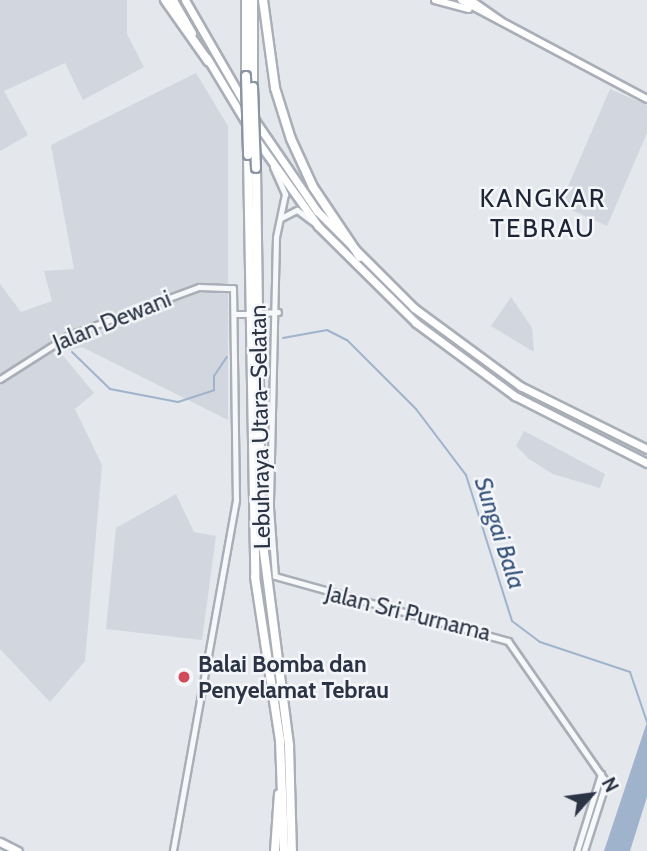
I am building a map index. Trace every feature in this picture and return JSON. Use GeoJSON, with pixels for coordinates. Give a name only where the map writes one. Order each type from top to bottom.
{"type":"FeatureCollection","features":[{"type":"Feature","properties":{"kind":"highway"},"geometry":{"type":"LineString","coordinates":[[166,0],[208,61]]}},
{"type":"Feature","properties":{"kind":"highway"},"geometry":{"type":"LineString","coordinates":[[173,0],[271,164],[318,226],[389,300],[493,381],[647,463]]}},
{"type":"Feature","properties":{"kind":"highway"},"geometry":{"type":"LineString","coordinates":[[185,0],[280,161],[360,257],[494,369],[647,449]]}},
{"type":"Feature","properties":{"kind":"highway","name":"Lebuhraya Utara–Selatan"},"geometry":{"type":"LineString","coordinates":[[246,0],[256,577],[282,770],[284,851]]}},
{"type":"Feature","properties":{"kind":"highway","name":"Lebuhraya Utara–Selatan"},"geometry":{"type":"LineString","coordinates":[[253,0],[261,529],[293,825],[293,851]]}},
{"type":"Feature","properties":{"kind":"highway"},"geometry":{"type":"LineString","coordinates":[[263,0],[275,88],[291,139],[313,187],[360,257]]}},
{"type":"Feature","properties":{"kind":"highway"},"geometry":{"type":"LineString","coordinates":[[275,851],[282,770]]}},
{"type":"Feature","properties":{"kind":"highway"},"geometry":{"type":"LineString","coordinates":[[0,844],[11,851]]}},
{"type":"Feature","properties":{"kind":"highway"},"geometry":{"type":"LineString","coordinates":[[0,844],[18,851]]}},
{"type":"Feature","properties":{"kind":"main road"},"geometry":{"type":"LineString","coordinates":[[435,0],[473,9]]}},
{"type":"Feature","properties":{"kind":"main road"},"geometry":{"type":"LineString","coordinates":[[461,0],[473,9],[647,99]]}},
{"type":"Feature","properties":{"kind":"main road"},"geometry":{"type":"LineString","coordinates":[[471,0],[526,37]]}},
{"type":"Feature","properties":{"kind":"street"},"geometry":{"type":"LineString","coordinates":[[262,313],[278,312],[279,220],[285,194],[271,164]]}},
{"type":"Feature","properties":{"kind":"street"},"geometry":{"type":"LineString","coordinates":[[279,220],[297,210],[318,226]]}},
{"type":"Feature","properties":{"kind":"street","name":"Jalan Dewani"},"geometry":{"type":"LineString","coordinates":[[0,379],[68,336],[199,287],[233,288],[234,314]]}},
{"type":"Feature","properties":{"kind":"street","name":"Jalan Sri Purnama"},"geometry":{"type":"LineString","coordinates":[[278,312],[270,507],[275,576],[345,600],[499,634],[601,771]]}},
{"type":"Feature","properties":{"kind":"street"},"geometry":{"type":"LineString","coordinates":[[173,851],[236,500],[234,314],[246,314]]}},
{"type":"Feature","properties":{"kind":"street"},"geometry":{"type":"LineString","coordinates":[[577,851],[601,771]]}},
{"type":"Feature","properties":{"kind":"street"},"geometry":{"type":"LineString","coordinates":[[584,851],[606,786],[601,771]]}},
{"type":"Feature","properties":{"kind":"shaded area"},"geometry":{"type":"Polygon","coordinates":[[[0,0],[127,0],[127,34],[144,67],[83,100],[65,63],[4,91],[28,135],[0,151],[0,0]]]}},
{"type":"Feature","properties":{"kind":"shaded area"},"geometry":{"type":"Polygon","coordinates":[[[196,73],[228,126],[228,420],[82,347],[60,352],[94,393],[75,409],[102,465],[85,661],[50,702],[0,649],[0,284],[21,312],[52,301],[44,271],[74,269],[51,145],[196,73]]]}},
{"type":"Feature","properties":{"kind":"shaded area"},"geometry":{"type":"Polygon","coordinates":[[[610,89],[647,105],[647,133],[607,226],[560,205],[610,89]]]}},
{"type":"Feature","properties":{"kind":"shaded area"},"geometry":{"type":"Polygon","coordinates":[[[511,297],[532,328],[534,352],[491,326],[511,297]]]}},
{"type":"Feature","properties":{"kind":"shaded area"},"geometry":{"type":"Polygon","coordinates":[[[524,431],[605,474],[600,488],[553,474],[529,459],[516,446],[524,431]]]}},
{"type":"Feature","properties":{"kind":"shaded area"},"geometry":{"type":"Polygon","coordinates":[[[176,494],[194,532],[216,536],[202,640],[106,629],[116,528],[176,494]]]}},
{"type":"Feature","properties":{"kind":"water"},"geometry":{"type":"Polygon","coordinates":[[[647,722],[647,797],[630,851],[604,851],[647,722]]]}},
{"type":"Feature","properties":{"kind":"waterway","name":"Sungai Bala"},"geometry":{"type":"LineString","coordinates":[[283,338],[327,330],[347,340],[416,409],[466,475],[512,621],[540,642],[630,672],[647,722]]}},
{"type":"Feature","properties":{"kind":"waterway"},"geometry":{"type":"LineString","coordinates":[[72,352],[110,389],[178,402],[214,390],[214,376],[227,357]]}},
{"type":"Feature","properties":{"kind":"place","name":"Balai Bomba dan Penyelamat Tebrau"},"geometry":{"type":"Point","coordinates":[184,677]}},
{"type":"Feature","properties":{"kind":"district","name":"KANGKAR TEBRAU"},"geometry":{"type":"Point","coordinates":[543,214]}}]}
